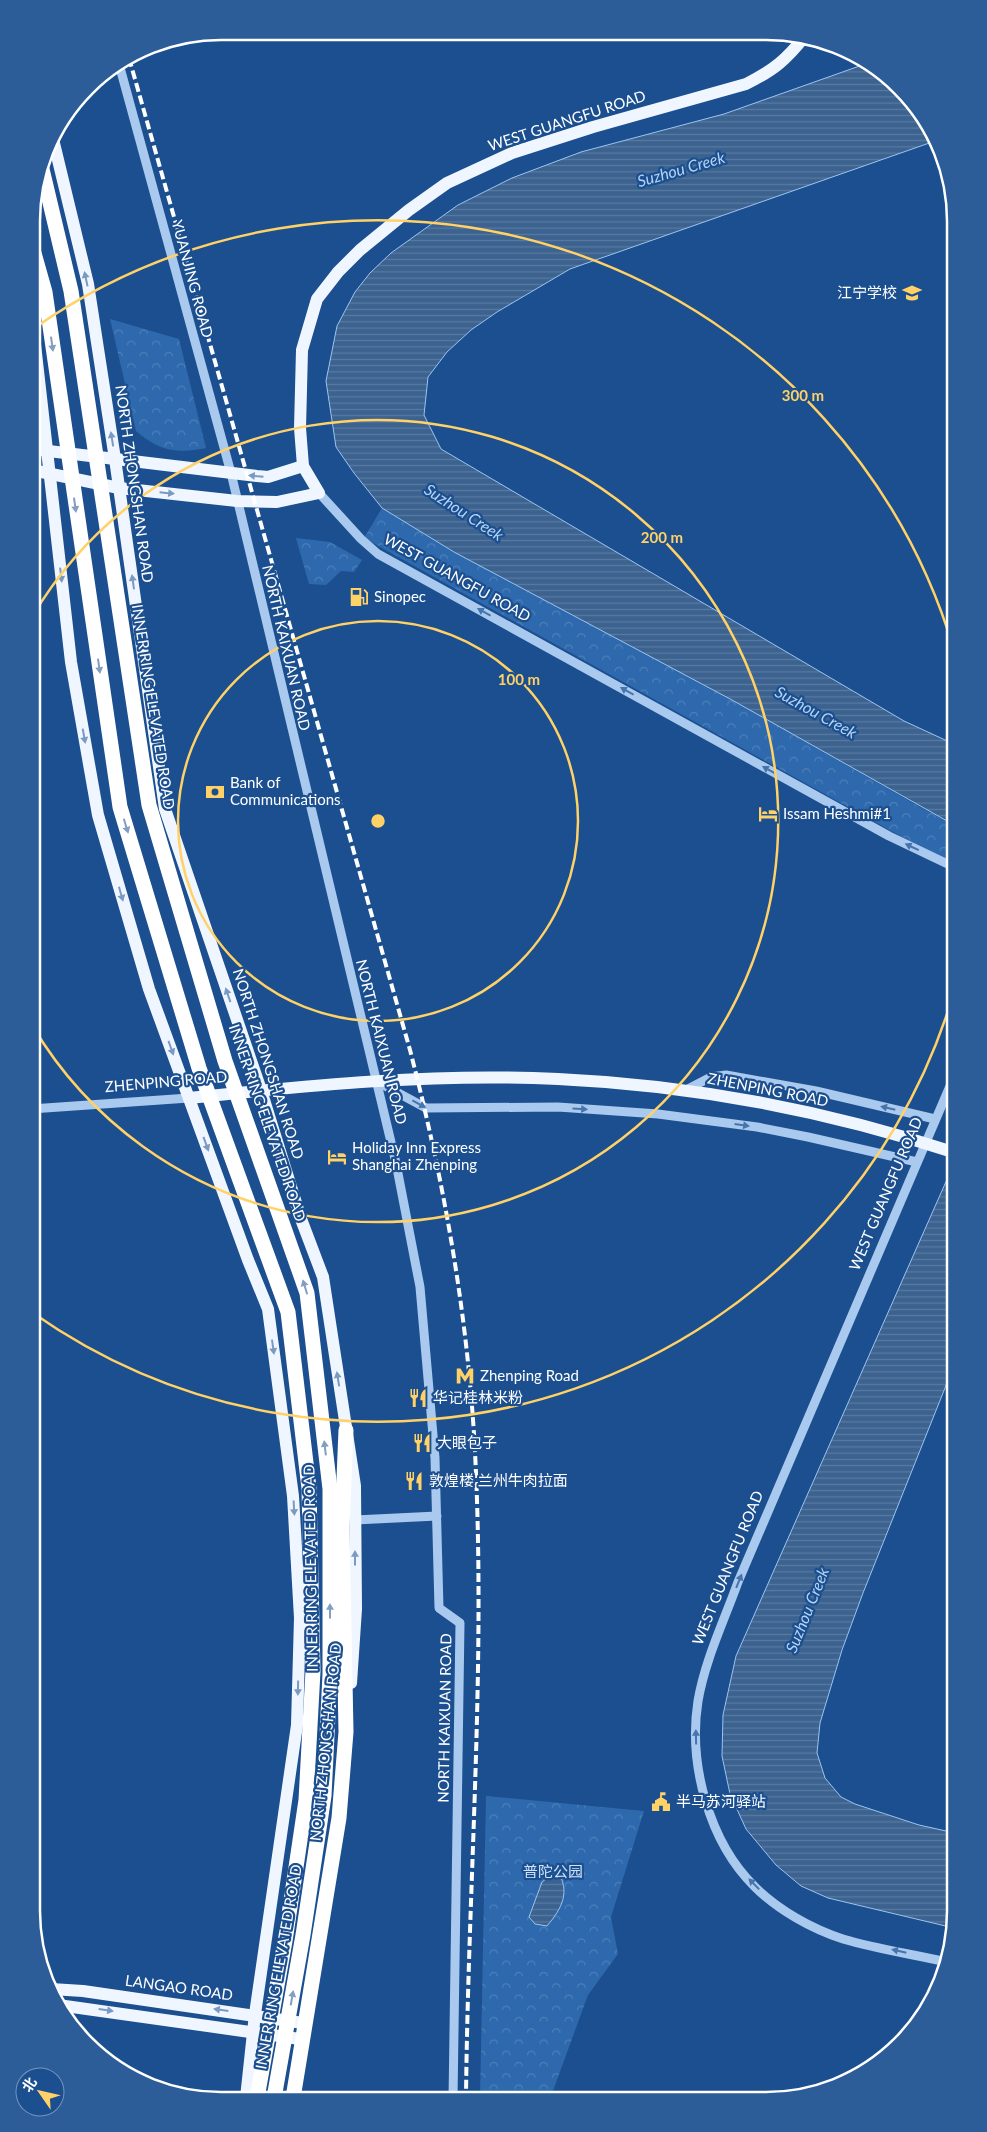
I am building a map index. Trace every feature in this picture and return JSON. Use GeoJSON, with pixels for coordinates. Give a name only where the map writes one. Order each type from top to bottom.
{"type":"FeatureCollection","features":[{"type":"Feature","properties":{"kind":"highway","name":"INNER RING ELEVATED ROAD"},"geometry":{"type":"LineString","coordinates":[[45,180],[71,291],[149,805],[225,1061],[307,1292],[330,1489],[330,1674],[324,1796],[304,1935],[275,2092]]}},
{"type":"Feature","properties":{"kind":"highway","name":"INNER RING ELEVATED ROAD"},"geometry":{"type":"LineString","coordinates":[[40,274],[45,292],[120,807],[200,1068],[288,1312],[309,1488],[313,1671],[306,1800],[285,1941],[258,2092]]}},
{"type":"Feature","properties":{"kind":"highway"},"geometry":{"type":"LineString","coordinates":[[294,2092],[339,1818],[346,1732],[348,1524],[346,1430]]}},
{"type":"Feature","properties":{"kind":"main road","name":"WEST GUANGFU ROAD"},"geometry":{"type":"LineString","coordinates":[[319,493],[303,466],[300,428],[302,350],[317,299],[338,272],[360,250],[409,210],[447,183],[512,153],[593,127],[746,84],[767,73],[788,57],[799,43]]}},
{"type":"Feature","properties":{"kind":"main road","name":"NORTH ZHONGSHAN ROAD"},"geometry":{"type":"LineString","coordinates":[[55,149],[88,284],[165,808],[261,1090],[301,1219],[323,1277],[346,1430]]}},
{"type":"Feature","properties":{"kind":"main road","name":"NORTH ZHONGSHAN ROAD"},"geometry":{"type":"LineString","coordinates":[[40,393],[71,662],[98,815],[149,989],[268,1309],[293,1496],[300,1618],[298,1725],[255,2014],[247,2092]]}},
{"type":"Feature","properties":{"kind":"main road"},"geometry":{"type":"LineString","coordinates":[[40,450],[268,477],[303,466]]}},
{"type":"Feature","properties":{"kind":"main road"},"geometry":{"type":"LineString","coordinates":[[40,471],[119,488],[237,501],[277,502],[319,493]]}},
{"type":"Feature","properties":{"kind":"main road","name":"ZHENPING ROAD"},"geometry":{"type":"LineString","coordinates":[[189,1098],[376,1081],[460,1078],[558,1079],[607,1082],[727,1098],[893,1134],[947,1150]]}},
{"type":"Feature","properties":{"kind":"main road","name":"NORTH ZHONGSHAN ROAD"},"geometry":{"type":"LineString","coordinates":[[290,2092],[324,1892],[350,1698],[356,1609],[348,1524]]}},
{"type":"Feature","properties":{"kind":"main road","name":"LANGAO ROAD"},"geometry":{"type":"LineString","coordinates":[[58,1989],[255,2014],[303,2023]]}},
{"type":"Feature","properties":{"kind":"main road"},"geometry":{"type":"LineString","coordinates":[[68,2006],[300,2039]]}},
{"type":"Feature","properties":{"kind":"street","name":"YUANJING ROAD"},"geometry":{"type":"LineString","coordinates":[[121,71],[231,473],[237,501]]}},
{"type":"Feature","properties":{"kind":"street","name":"WEST GUANGFU ROAD"},"geometry":{"type":"LineString","coordinates":[[319,493],[361,539],[378,554],[889,836],[947,864]]}},
{"type":"Feature","properties":{"kind":"street","name":"NORTH KAIXUAN ROAD"},"geometry":{"type":"LineString","coordinates":[[237,501],[396,1163],[420,1286],[435,1458],[439,1608],[460,1623],[453,2092]]}},
{"type":"Feature","properties":{"kind":"street"},"geometry":{"type":"LineString","coordinates":[[683,1091],[711,1077],[726,1075],[816,1091],[935,1119]]}},
{"type":"Feature","properties":{"kind":"street"},"geometry":{"type":"LineString","coordinates":[[376,1081],[426,1108],[558,1108],[658,1114],[774,1130],[917,1162]]}},
{"type":"Feature","properties":{"kind":"street","name":"WEST GUANGFU ROAD"},"geometry":{"type":"LineString","coordinates":[[940,1961],[843,1939],[816,1928],[783,1909],[755,1887],[734,1861],[720,1836],[709,1808],[699,1772],[696,1736],[698,1701],[709,1660],[738,1582],[947,1092]]}},
{"type":"Feature","properties":{"kind":"street","name":"ZHENPING ROAD"},"geometry":{"type":"LineString","coordinates":[[40,1108],[189,1098]]}},
{"type":"Feature","properties":{"kind":"street"},"geometry":{"type":"LineString","coordinates":[[348,1524],[437,1516]]}},
{"type":"Feature","properties":{"kind":"green space"},"geometry":{"type":"Polygon","coordinates":[[[110,319],[179,339],[206,448],[177,451],[161,447],[144,438],[136,431],[110,319]]]}},
{"type":"Feature","properties":{"kind":"green space"},"geometry":{"type":"Polygon","coordinates":[[[382,508],[454,552],[732,700],[947,821],[947,862],[364,538],[382,508]]]}},
{"type":"Feature","properties":{"kind":"green space"},"geometry":{"type":"Polygon","coordinates":[[[296,538],[330,542],[362,560],[354,572],[341,571],[326,585],[309,584],[296,538]]]}},
{"type":"Feature","properties":{"kind":"green space","name":"普陀公园"},"geometry":{"type":"Polygon","coordinates":[[[486,1796],[644,1811],[611,1917],[618,1954],[588,1995],[553,2092],[480,2092],[486,1796]]]}},
{"type":"Feature","properties":{"kind":"water","name":"Suzhou Creek"},"geometry":{"type":"Polygon","coordinates":[[[859,66],[876,77],[894,93],[910,111],[929,143],[570,269],[497,312],[471,330],[447,352],[428,377],[424,415],[441,449],[904,721],[947,741],[947,821],[732,700],[454,552],[382,508],[336,447],[326,381],[337,326],[355,292],[370,273],[391,253],[458,205],[512,178],[581,152],[724,114],[859,66]]]}},
{"type":"Feature","properties":{"kind":"water","name":"Suzhou Creek"},"geometry":{"type":"Polygon","coordinates":[[[947,1179],[947,1383],[842,1650],[820,1723],[817,1753],[825,1778],[841,1797],[855,1804],[919,1825],[947,1831],[946,1926],[828,1898],[801,1886],[776,1865],[746,1829],[730,1794],[722,1756],[723,1715],[736,1656],[947,1179]]]}},
{"type":"Feature","properties":{"kind":"water"},"geometry":{"type":"Polygon","coordinates":[[[557,1870],[563,1886],[563,1900],[557,1913],[547,1926],[535,1924],[529,1917],[542,1882],[557,1870]]]}},
{"type":"Feature","properties":{"kind":"railway"},"geometry":{"type":"LineString","coordinates":[[131,64],[410,1050],[434,1149],[453,1249],[472,1401],[478,1533],[478,1695],[466,2092]]}},
{"type":"Feature","properties":{"kind":"place","name":"江宁学校"},"geometry":{"type":"Point","coordinates":[912,293]}},
{"type":"Feature","properties":{"kind":"place","name":"Sinopec"},"geometry":{"type":"Point","coordinates":[359,597]}},
{"type":"Feature","properties":{"kind":"place","name":"Bank of Communications"},"geometry":{"type":"Point","coordinates":[215,792]}},
{"type":"Feature","properties":{"kind":"place","name":"Issam Heshmi#1"},"geometry":{"type":"Point","coordinates":[768,814]}},
{"type":"Feature","properties":{"kind":"place","name":"Holiday Inn Express Shanghai Zhenping"},"geometry":{"type":"Point","coordinates":[337,1157]}},
{"type":"Feature","properties":{"kind":"place","name":"Zhenping Road"},"geometry":{"type":"Point","coordinates":[465,1376]}},
{"type":"Feature","properties":{"kind":"place","name":"华记桂林米粉"},"geometry":{"type":"Point","coordinates":[418,1398]}},
{"type":"Feature","properties":{"kind":"place","name":"大眼包子"},"geometry":{"type":"Point","coordinates":[422,1443]}},
{"type":"Feature","properties":{"kind":"place","name":"敦煌楼 兰州牛肉拉面"},"geometry":{"type":"Point","coordinates":[414,1481]}},
{"type":"Feature","properties":{"kind":"place","name":"半马苏河驿站"},"geometry":{"type":"Point","coordinates":[661,1802]}}]}
